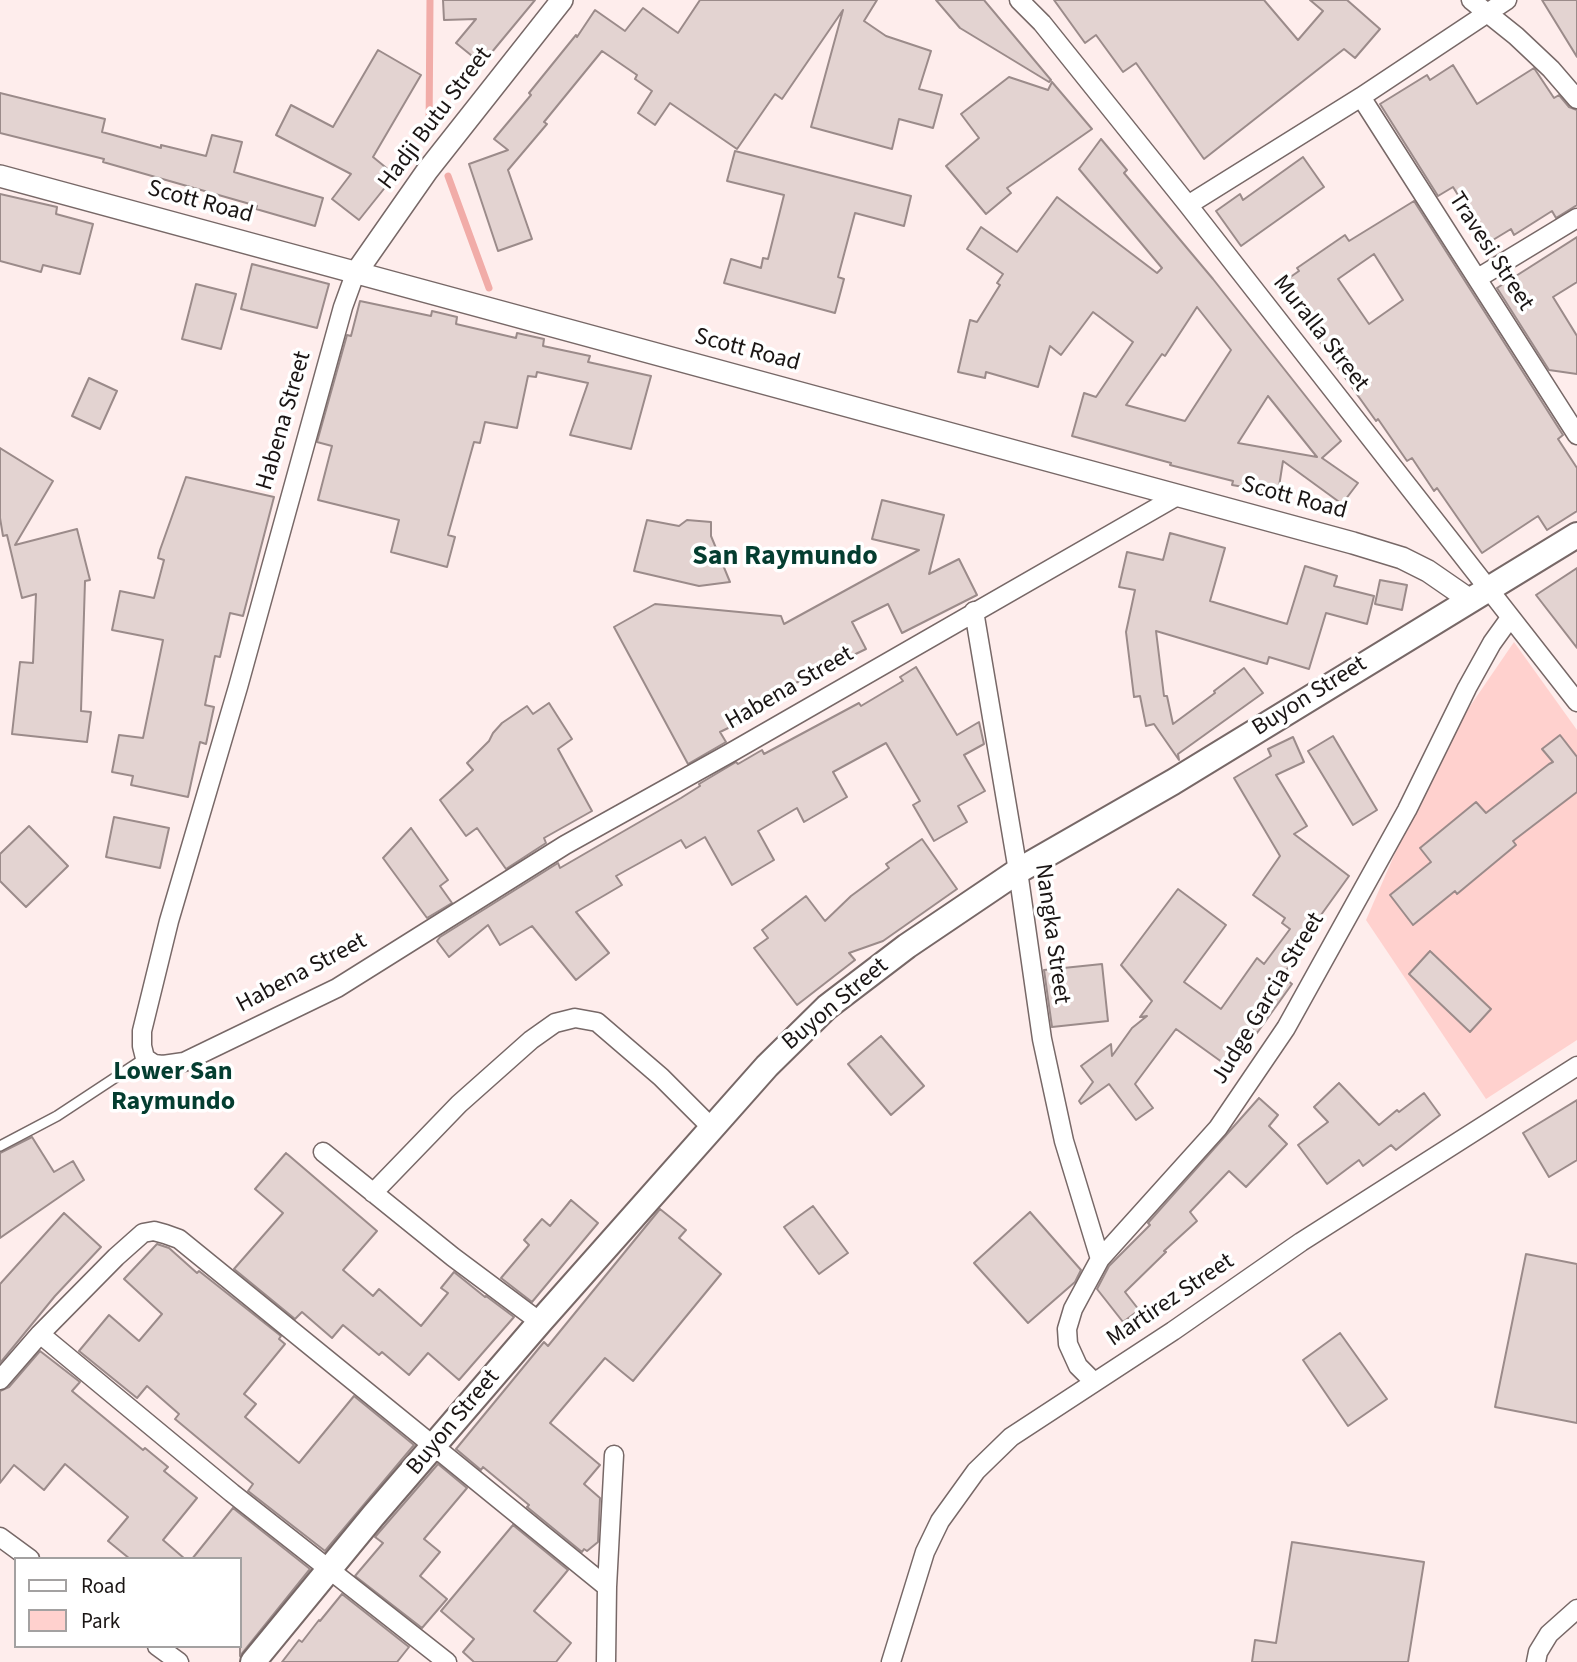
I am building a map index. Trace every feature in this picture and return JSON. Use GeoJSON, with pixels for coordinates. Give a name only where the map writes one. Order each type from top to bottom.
{"type":"FeatureCollection","features":[{"type":"Feature","properties":{"kind":"main road","name":"Buyon Street"},"geometry":{"type":"LineString","coordinates":[[253,1662],[540,1322],[794,1037],[827,1007],[907,946],[1018,871],[1173,782],[1577,535]]}},
{"type":"Feature","properties":{"kind":"street","name":"Hadji Butu Street"},"geometry":{"type":"LineString","coordinates":[[355,274],[427,172],[562,0]]}},
{"type":"Feature","properties":{"kind":"street","name":"Muralla Street"},"geometry":{"type":"LineString","coordinates":[[1019,0],[1042,23],[1188,205],[1479,595],[1510,618],[1577,702]]}},
{"type":"Feature","properties":{"kind":"street"},"geometry":{"type":"LineString","coordinates":[[1471,0],[1551,69],[1577,99]]}},
{"type":"Feature","properties":{"kind":"street"},"geometry":{"type":"LineString","coordinates":[[1188,205],[1362,97],[1507,0]]}},
{"type":"Feature","properties":{"kind":"street","name":"Travesi Street"},"geometry":{"type":"LineString","coordinates":[[1362,97],[1577,435]]}},
{"type":"Feature","properties":{"kind":"street","name":"Scott Road"},"geometry":{"type":"LineString","coordinates":[[0,177],[1179,495],[1402,558],[1479,595]]}},
{"type":"Feature","properties":{"kind":"street"},"geometry":{"type":"LineString","coordinates":[[1478,278],[1577,218]]}},
{"type":"Feature","properties":{"kind":"street","name":"Habena Street"},"geometry":{"type":"LineString","coordinates":[[355,274],[342,307],[238,687],[169,921],[142,1031],[145,1058],[154,1064],[184,1062],[337,988],[565,845],[1179,495]]}},
{"type":"Feature","properties":{"kind":"street","name":"Nangka Street"},"geometry":{"type":"LineString","coordinates":[[974,611],[1018,871],[1042,1039],[1068,1155],[1100,1259]]}},
{"type":"Feature","properties":{"kind":"street","name":"Judge Garcia Street"},"geometry":{"type":"LineString","coordinates":[[1094,1382],[1077,1366],[1072,1356],[1067,1329],[1073,1309],[1100,1259],[1218,1128],[1286,1028],[1407,810],[1467,688],[1492,643],[1510,618]]}},
{"type":"Feature","properties":{"kind":"street"},"geometry":{"type":"LineString","coordinates":[[373,1193],[460,1104],[531,1040],[555,1023],[575,1018],[597,1022],[661,1077],[712,1128]]}},
{"type":"Feature","properties":{"kind":"street","name":"Martirez Street"},"geometry":{"type":"LineString","coordinates":[[891,1662],[925,1552],[955,1499],[983,1464],[1011,1437],[1173,1331],[1301,1242],[1577,1066]]}},
{"type":"Feature","properties":{"kind":"street"},"geometry":{"type":"LineString","coordinates":[[323,1152],[453,1257],[540,1322]]}},
{"type":"Feature","properties":{"kind":"street"},"geometry":{"type":"LineString","coordinates":[[0,1380],[40,1334],[143,1233],[154,1231],[165,1234],[179,1239],[607,1587]]}},
{"type":"Feature","properties":{"kind":"street"},"geometry":{"type":"LineString","coordinates":[[40,1334],[232,1493],[447,1662]]}},
{"type":"Feature","properties":{"kind":"street"},"geometry":{"type":"LineString","coordinates":[[606,1662],[614,1455]]}},
{"type":"Feature","properties":{"kind":"street"},"geometry":{"type":"LineString","coordinates":[[0,1537],[27,1557]]}},
{"type":"Feature","properties":{"kind":"street"},"geometry":{"type":"LineString","coordinates":[[1536,1662],[1549,1634],[1577,1609]]}},
{"type":"Feature","properties":{"kind":"street"},"geometry":{"type":"LineString","coordinates":[[160,1648],[180,1662]]}},
{"type":"Feature","properties":{"kind":"lane"},"geometry":{"type":"LineString","coordinates":[[0,1146],[57,1115],[145,1058]]}},
{"type":"Feature","properties":{"kind":"green space"},"geometry":{"type":"Polygon","coordinates":[[[1514,642],[1577,730],[1577,1040],[1486,1099],[1366,920],[1440,750],[1514,642]]]}},
{"type":"Feature","properties":{"kind":"building"},"geometry":{"type":"Polygon","coordinates":[[[443,0],[535,0],[482,64],[456,43],[476,19],[444,20],[443,0]]]}},
{"type":"Feature","properties":{"kind":"building"},"geometry":{"type":"Polygon","coordinates":[[[700,0],[877,0],[864,21],[886,36],[931,51],[919,89],[942,95],[933,128],[899,119],[892,149],[811,127],[843,10],[782,99],[775,94],[737,149],[670,103],[655,125],[638,113],[652,91],[635,79],[637,75],[602,51],[508,170],[532,239],[498,251],[469,164],[508,150],[494,139],[576,35],[577,37],[595,10],[625,31],[643,8],[678,33],[700,0]]]}},
{"type":"Feature","properties":{"kind":"building"},"geometry":{"type":"Polygon","coordinates":[[[936,0],[984,0],[1051,80],[1049,82],[960,28],[936,0]]]}},
{"type":"Feature","properties":{"kind":"building"},"geometry":{"type":"Polygon","coordinates":[[[1054,0],[1264,0],[1298,40],[1323,11],[1310,0],[1347,0],[1380,29],[1355,58],[1344,49],[1204,159],[1136,63],[1123,72],[1096,35],[1085,43],[1054,0]]]}},
{"type":"Feature","properties":{"kind":"building"},"geometry":{"type":"Polygon","coordinates":[[[1542,0],[1577,0],[1577,57],[1542,0]]]}},
{"type":"Feature","properties":{"kind":"building"},"geometry":{"type":"Polygon","coordinates":[[[378,50],[421,75],[373,157],[395,175],[359,220],[332,199],[351,174],[276,135],[291,105],[333,127],[378,50]]]}},
{"type":"Feature","properties":{"kind":"building"},"geometry":{"type":"Polygon","coordinates":[[[1453,65],[1477,104],[1534,68],[1554,98],[1559,95],[1569,107],[1577,110],[1577,205],[1556,218],[1552,211],[1514,235],[1511,229],[1488,243],[1453,187],[1438,196],[1380,104],[1427,75],[1430,80],[1453,65]]]}},
{"type":"Feature","properties":{"kind":"building"},"geometry":{"type":"Polygon","coordinates":[[[1009,77],[1048,90],[1052,82],[1092,129],[1007,188],[1011,193],[986,214],[946,166],[979,138],[961,114],[1009,77]]]}},
{"type":"Feature","properties":{"kind":"building"},"geometry":{"type":"Polygon","coordinates":[[[0,93],[105,119],[102,132],[161,148],[161,145],[206,156],[212,135],[242,142],[234,172],[323,198],[315,226],[256,209],[257,206],[103,162],[104,159],[0,133],[0,93]]]}},
{"type":"Feature","properties":{"kind":"building"},"geometry":{"type":"Polygon","coordinates":[[[1101,139],[1127,170],[1124,173],[1213,279],[1341,441],[1322,458],[1358,483],[1342,504],[1283,461],[1278,493],[1232,485],[1233,481],[1072,436],[1084,393],[1096,397],[1133,342],[1093,312],[1061,355],[1050,346],[1038,387],[986,372],[985,378],[958,372],[970,320],[977,322],[1000,285],[997,283],[1003,274],[967,249],[981,227],[1017,252],[1057,197],[1157,273],[1162,268],[1079,169],[1101,139]],[[1197,307],[1165,356],[1162,354],[1126,405],[1185,421],[1231,350],[1197,307]],[[1268,396],[1238,443],[1317,457],[1268,396]]]}},
{"type":"Feature","properties":{"kind":"building"},"geometry":{"type":"Polygon","coordinates":[[[735,151],[911,196],[904,226],[855,213],[838,277],[844,279],[835,313],[724,283],[731,259],[761,268],[763,258],[768,259],[784,195],[727,181],[735,151]]]}},
{"type":"Feature","properties":{"kind":"building"},"geometry":{"type":"Polygon","coordinates":[[[1303,157],[1324,187],[1241,246],[1216,211],[1240,194],[1243,200],[1303,157]]]}},
{"type":"Feature","properties":{"kind":"building"},"geometry":{"type":"Polygon","coordinates":[[[0,194],[57,207],[56,214],[93,224],[80,274],[43,265],[41,272],[0,261],[0,194]]]}},
{"type":"Feature","properties":{"kind":"building"},"geometry":{"type":"Polygon","coordinates":[[[1414,201],[1563,435],[1558,439],[1577,468],[1577,511],[1547,530],[1538,516],[1482,553],[1437,488],[1434,491],[1412,458],[1407,461],[1378,419],[1376,421],[1279,285],[1299,271],[1297,268],[1345,235],[1349,241],[1414,201]],[[1374,254],[1338,279],[1369,324],[1403,300],[1374,254]]]}},
{"type":"Feature","properties":{"kind":"building"},"geometry":{"type":"Polygon","coordinates":[[[1577,237],[1577,282],[1553,297],[1577,336],[1577,374],[1549,370],[1497,288],[1577,237]]]}},
{"type":"Feature","properties":{"kind":"building"},"geometry":{"type":"Polygon","coordinates":[[[252,264],[329,284],[317,328],[241,309],[252,264]]]}},
{"type":"Feature","properties":{"kind":"building"},"geometry":{"type":"Polygon","coordinates":[[[196,284],[236,294],[221,349],[182,339],[196,284]]]}},
{"type":"Feature","properties":{"kind":"building"},"geometry":{"type":"Polygon","coordinates":[[[360,301],[431,316],[432,311],[457,317],[456,324],[516,338],[517,333],[544,339],[543,346],[590,356],[588,362],[651,376],[631,449],[570,435],[588,383],[537,372],[536,377],[528,376],[517,428],[485,422],[480,443],[474,442],[448,535],[455,537],[447,567],[391,552],[399,520],[318,500],[332,446],[317,442],[347,335],[351,336],[360,301]]]}},
{"type":"Feature","properties":{"kind":"building"},"geometry":{"type":"Polygon","coordinates":[[[89,378],[117,391],[100,429],[72,416],[89,378]]]}},
{"type":"Feature","properties":{"kind":"building"},"geometry":{"type":"Polygon","coordinates":[[[0,448],[53,481],[15,545],[77,529],[90,580],[85,581],[81,711],[91,712],[87,742],[12,734],[20,662],[33,663],[36,594],[22,598],[7,535],[3,536],[0,518],[0,448]]]}},
{"type":"Feature","properties":{"kind":"building"},"geometry":{"type":"Polygon","coordinates":[[[186,477],[274,497],[243,616],[230,613],[220,657],[215,656],[205,705],[214,707],[206,744],[200,742],[188,797],[131,785],[133,776],[112,772],[119,735],[143,738],[163,640],[112,630],[120,591],[154,598],[164,560],[158,558],[160,550],[186,477]]]}},
{"type":"Feature","properties":{"kind":"building"},"geometry":{"type":"Polygon","coordinates":[[[882,500],[944,515],[929,574],[959,559],[977,595],[902,633],[888,604],[852,622],[866,649],[750,705],[755,715],[720,732],[726,742],[688,764],[614,627],[655,604],[781,616],[784,624],[919,550],[872,539],[882,500]]]}},
{"type":"Feature","properties":{"kind":"building"},"geometry":{"type":"Polygon","coordinates":[[[647,520],[679,526],[687,520],[711,522],[711,536],[730,582],[699,586],[634,571],[647,520]]]}},
{"type":"Feature","properties":{"kind":"building"},"geometry":{"type":"Polygon","coordinates":[[[1170,533],[1225,548],[1210,601],[1287,624],[1305,566],[1337,576],[1334,586],[1374,596],[1367,624],[1326,613],[1309,669],[1269,657],[1267,664],[1156,631],[1164,696],[1167,696],[1173,724],[1244,668],[1263,693],[1178,754],[1179,760],[1154,724],[1146,726],[1140,696],[1134,697],[1126,632],[1135,590],[1119,587],[1127,552],[1163,560],[1170,533]]]}},
{"type":"Feature","properties":{"kind":"building"},"geometry":{"type":"Polygon","coordinates":[[[1577,568],[1577,648],[1536,595],[1577,568]]]}},
{"type":"Feature","properties":{"kind":"building"},"geometry":{"type":"Polygon","coordinates":[[[1380,580],[1407,585],[1402,610],[1375,604],[1380,580]]]}},
{"type":"Feature","properties":{"kind":"building"},"geometry":{"type":"Polygon","coordinates":[[[916,667],[957,735],[979,722],[984,744],[964,755],[985,791],[958,806],[967,822],[934,841],[913,805],[920,801],[886,743],[833,772],[847,797],[804,822],[797,808],[758,831],[774,860],[732,885],[705,837],[686,848],[681,840],[616,876],[622,885],[576,912],[609,953],[576,980],[532,926],[500,945],[488,925],[449,957],[437,941],[558,863],[560,868],[681,798],[736,762],[738,764],[762,750],[764,754],[859,703],[861,706],[903,681],[900,677],[916,667]]]}},
{"type":"Feature","properties":{"kind":"building"},"geometry":{"type":"Polygon","coordinates":[[[549,703],[572,739],[558,749],[592,811],[544,838],[546,843],[506,869],[477,828],[466,836],[440,800],[473,770],[467,763],[502,723],[527,706],[533,714],[549,703]]]}},
{"type":"Feature","properties":{"kind":"building"},"geometry":{"type":"Polygon","coordinates":[[[1560,735],[1577,757],[1577,792],[1513,841],[1516,845],[1457,894],[1455,891],[1413,925],[1390,895],[1431,862],[1420,848],[1476,802],[1486,813],[1553,762],[1542,749],[1560,735]]]}},
{"type":"Feature","properties":{"kind":"building"},"geometry":{"type":"Polygon","coordinates":[[[1333,736],[1377,810],[1353,825],[1308,751],[1333,736]]]}},
{"type":"Feature","properties":{"kind":"building"},"geometry":{"type":"Polygon","coordinates":[[[1293,737],[1304,762],[1276,775],[1307,826],[1294,834],[1349,876],[1303,940],[1306,943],[1282,976],[1292,984],[1257,1033],[1252,1029],[1226,1065],[1176,1029],[1135,1084],[1153,1108],[1136,1120],[1109,1084],[1081,1104],[1079,1101],[1093,1082],[1081,1066],[1111,1044],[1112,1056],[1132,1028],[1147,1016],[1140,1017],[1152,1001],[1121,965],[1178,889],[1226,925],[1184,982],[1221,1009],[1257,958],[1264,964],[1290,929],[1282,923],[1285,918],[1253,895],[1280,856],[1234,778],[1271,756],[1268,749],[1293,737]]]}},
{"type":"Feature","properties":{"kind":"building"},"geometry":{"type":"Polygon","coordinates":[[[114,817],[169,828],[160,868],[106,857],[114,817]]]}},
{"type":"Feature","properties":{"kind":"building"},"geometry":{"type":"Polygon","coordinates":[[[29,826],[68,866],[26,907],[0,881],[0,854],[29,826]]]}},
{"type":"Feature","properties":{"kind":"building"},"geometry":{"type":"Polygon","coordinates":[[[411,828],[448,880],[440,886],[452,903],[427,918],[383,858],[411,828]]]}},
{"type":"Feature","properties":{"kind":"building"},"geometry":{"type":"Polygon","coordinates":[[[922,839],[957,889],[883,941],[849,953],[855,960],[797,1005],[754,948],[768,938],[762,930],[806,896],[825,921],[851,896],[889,868],[886,864],[922,839]]]}},
{"type":"Feature","properties":{"kind":"building"},"geometry":{"type":"Polygon","coordinates":[[[1430,951],[1491,1009],[1470,1032],[1409,974],[1430,951]]]}},
{"type":"Feature","properties":{"kind":"building"},"geometry":{"type":"Polygon","coordinates":[[[1102,964],[1108,1021],[1052,1027],[1044,970],[1102,964]]]}},
{"type":"Feature","properties":{"kind":"building"},"geometry":{"type":"Polygon","coordinates":[[[881,1036],[924,1086],[891,1115],[848,1064],[881,1036]]]}},
{"type":"Feature","properties":{"kind":"building"},"geometry":{"type":"Polygon","coordinates":[[[1339,1083],[1379,1125],[1424,1093],[1440,1115],[1396,1150],[1391,1145],[1363,1166],[1359,1160],[1327,1184],[1298,1145],[1328,1122],[1314,1107],[1339,1083]]]}},
{"type":"Feature","properties":{"kind":"building"},"geometry":{"type":"Polygon","coordinates":[[[1259,1098],[1278,1115],[1269,1126],[1287,1144],[1246,1187],[1229,1171],[1190,1212],[1197,1221],[1125,1292],[1139,1310],[1123,1322],[1097,1289],[1109,1266],[1150,1225],[1148,1223],[1259,1098]]]}},
{"type":"Feature","properties":{"kind":"building"},"geometry":{"type":"Polygon","coordinates":[[[1577,1100],[1577,1160],[1549,1177],[1523,1133],[1577,1100]]]}},
{"type":"Feature","properties":{"kind":"building"},"geometry":{"type":"Polygon","coordinates":[[[32,1137],[54,1172],[73,1161],[84,1180],[0,1238],[0,1153],[32,1137]]]}},
{"type":"Feature","properties":{"kind":"building"},"geometry":{"type":"Polygon","coordinates":[[[286,1153],[377,1231],[343,1270],[373,1296],[379,1289],[421,1326],[448,1293],[441,1288],[454,1272],[514,1317],[459,1380],[428,1353],[409,1375],[382,1352],[379,1355],[343,1325],[332,1338],[302,1312],[295,1319],[234,1269],[283,1213],[255,1189],[286,1153]]]}},
{"type":"Feature","properties":{"kind":"building"},"geometry":{"type":"Polygon","coordinates":[[[571,1200],[598,1223],[532,1302],[501,1278],[529,1245],[524,1240],[542,1219],[550,1226],[571,1200]]]}},
{"type":"Feature","properties":{"kind":"building"},"geometry":{"type":"Polygon","coordinates":[[[813,1206],[848,1253],[819,1274],[784,1227],[813,1206]]]}},
{"type":"Feature","properties":{"kind":"building"},"geometry":{"type":"Polygon","coordinates":[[[660,1209],[686,1230],[679,1238],[721,1274],[633,1381],[605,1358],[550,1423],[600,1465],[584,1484],[600,1498],[598,1542],[582,1552],[483,1467],[481,1470],[456,1449],[544,1342],[548,1346],[660,1209]]]}},
{"type":"Feature","properties":{"kind":"building"},"geometry":{"type":"Polygon","coordinates":[[[1030,1212],[1081,1270],[1075,1282],[1028,1323],[974,1263],[1030,1212]]]}},
{"type":"Feature","properties":{"kind":"building"},"geometry":{"type":"Polygon","coordinates":[[[64,1213],[101,1247],[55,1296],[0,1363],[0,1284],[64,1213]]]}},
{"type":"Feature","properties":{"kind":"building"},"geometry":{"type":"Polygon","coordinates":[[[157,1244],[169,1248],[197,1273],[199,1271],[281,1336],[279,1339],[285,1344],[244,1394],[256,1404],[245,1417],[299,1463],[354,1396],[414,1445],[325,1551],[248,1491],[253,1484],[175,1419],[179,1414],[147,1386],[137,1398],[79,1351],[109,1315],[139,1341],[162,1314],[124,1279],[157,1244]]]}},
{"type":"Feature","properties":{"kind":"building"},"geometry":{"type":"Polygon","coordinates":[[[1526,1254],[1577,1264],[1577,1423],[1495,1407],[1526,1254]]]}},
{"type":"Feature","properties":{"kind":"building"},"geometry":{"type":"Polygon","coordinates":[[[1340,1333],[1387,1399],[1348,1426],[1303,1360],[1340,1333]]]}},
{"type":"Feature","properties":{"kind":"building"},"geometry":{"type":"Polygon","coordinates":[[[40,1351],[80,1382],[72,1391],[143,1450],[145,1448],[168,1467],[164,1471],[197,1498],[163,1540],[183,1557],[128,1557],[108,1541],[128,1517],[65,1464],[44,1490],[14,1465],[0,1483],[0,1391],[9,1387],[40,1351]]]}},
{"type":"Feature","properties":{"kind":"building"},"geometry":{"type":"Polygon","coordinates":[[[438,1464],[467,1488],[424,1539],[440,1552],[420,1576],[447,1599],[422,1628],[355,1576],[383,1543],[375,1537],[438,1464]]]}},
{"type":"Feature","properties":{"kind":"building"},"geometry":{"type":"Polygon","coordinates":[[[233,1508],[310,1569],[240,1656],[242,1557],[194,1557],[233,1508]]]}},
{"type":"Feature","properties":{"kind":"building"},"geometry":{"type":"Polygon","coordinates":[[[513,1525],[568,1570],[534,1611],[571,1643],[556,1662],[474,1662],[463,1652],[474,1639],[441,1611],[513,1525]]]}},
{"type":"Feature","properties":{"kind":"building"},"geometry":{"type":"Polygon","coordinates":[[[1292,1542],[1424,1562],[1408,1662],[1252,1662],[1255,1640],[1276,1643],[1292,1542]]]}},
{"type":"Feature","properties":{"kind":"building"},"geometry":{"type":"Polygon","coordinates":[[[342,1594],[409,1647],[397,1662],[282,1662],[299,1640],[302,1642],[342,1594]]]}},
{"type":"Feature","properties":{"kind":"waterway"},"geometry":{"type":"LineString","coordinates":[[429,135],[430,0]]}},
{"type":"Feature","properties":{"kind":"waterway"},"geometry":{"type":"LineString","coordinates":[[448,176],[489,288]]}},
{"type":"Feature","properties":{"kind":"district","name":"San Raymundo"},"geometry":{"type":"Point","coordinates":[785,558]}},
{"type":"Feature","properties":{"kind":"district","name":"Lower San Raymundo"},"geometry":{"type":"Point","coordinates":[173,1088]}}]}
